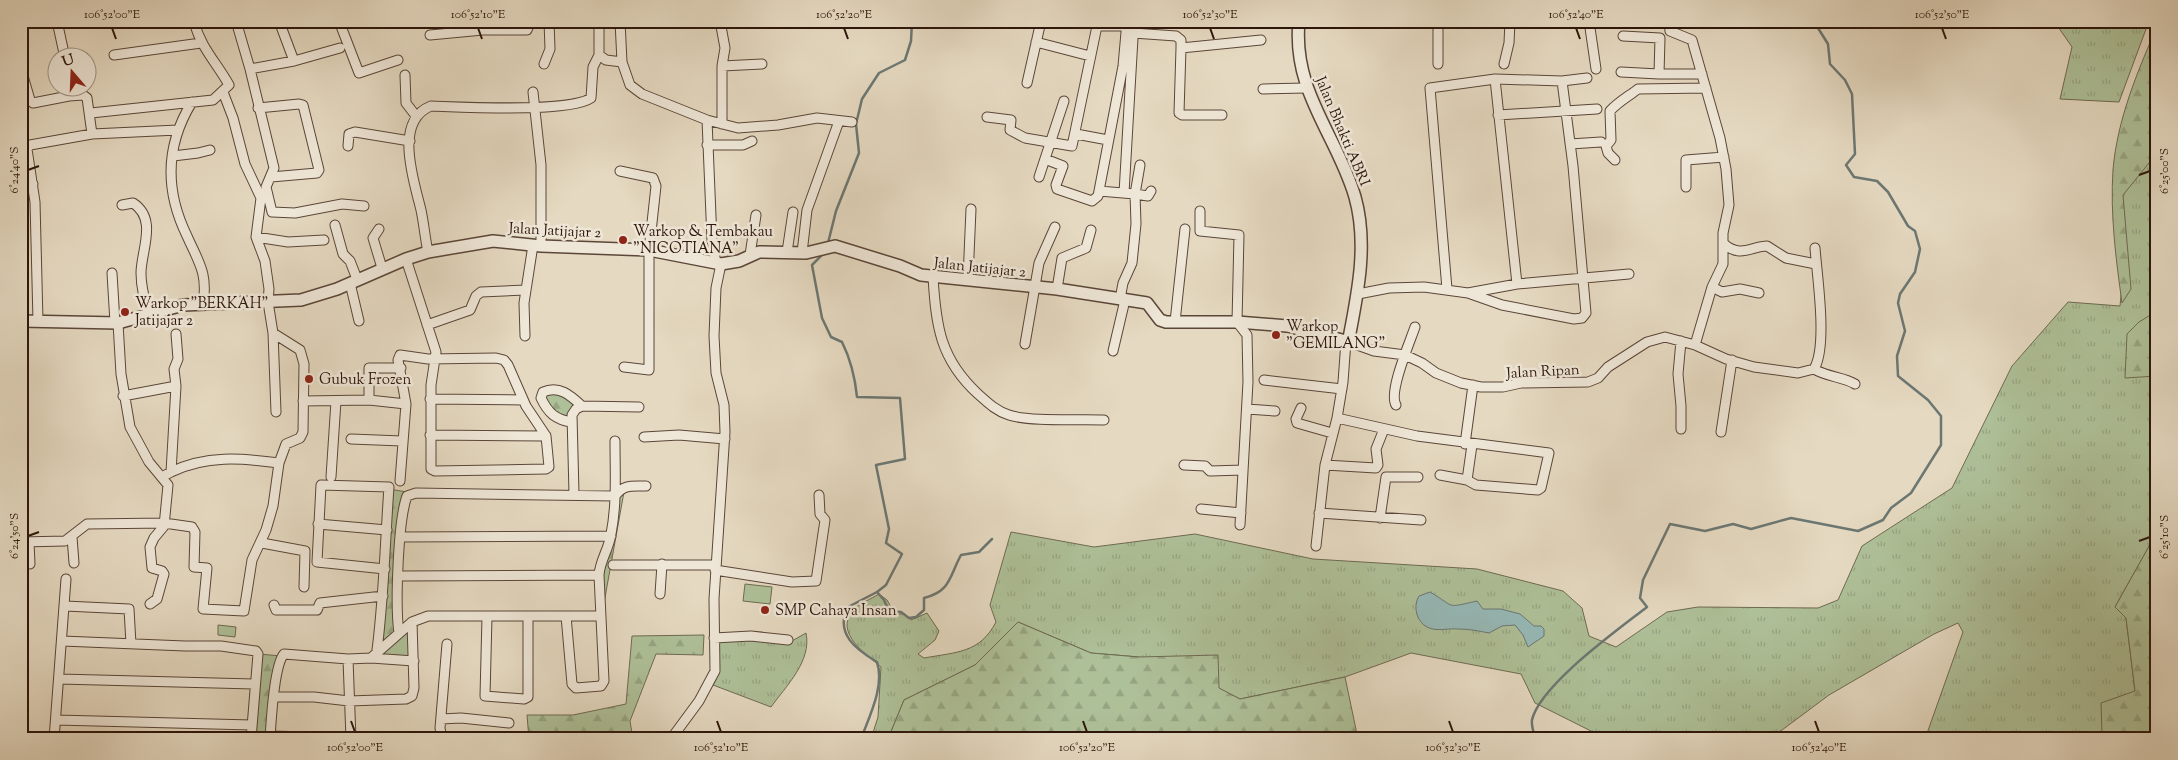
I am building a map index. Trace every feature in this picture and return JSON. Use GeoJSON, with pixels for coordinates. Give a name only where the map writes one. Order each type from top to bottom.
{"type":"FeatureCollection","features":[{"type":"Feature","properties":{"kind":"street"},"geometry":{"type":"LineString","coordinates":[[57,21],[63,48]]}},
{"type":"Feature","properties":{"kind":"street"},"geometry":{"type":"LineString","coordinates":[[91,113],[213,100],[224,92],[229,85],[201,43],[194,21]]}},
{"type":"Feature","properties":{"kind":"street"},"geometry":{"type":"LineString","coordinates":[[236,21],[250,69],[274,168],[266,193],[272,212],[295,213],[342,204],[364,206]]}},
{"type":"Feature","properties":{"kind":"street"},"geometry":{"type":"LineString","coordinates":[[279,21],[294,61]]}},
{"type":"Feature","properties":{"kind":"street"},"geometry":{"type":"LineString","coordinates":[[339,21],[358,74],[398,60]]}},
{"type":"Feature","properties":{"kind":"street"},"geometry":{"type":"LineString","coordinates":[[430,35],[483,30],[527,30],[531,21]]}},
{"type":"Feature","properties":{"kind":"street"},"geometry":{"type":"LineString","coordinates":[[544,64],[550,49],[549,21]]}},
{"type":"Feature","properties":{"kind":"street"},"geometry":{"type":"LineString","coordinates":[[428,252],[410,159],[412,126],[419,111],[431,106],[579,104],[591,98],[593,67],[599,55],[599,21]]}},
{"type":"Feature","properties":{"kind":"street"},"geometry":{"type":"LineString","coordinates":[[620,21],[622,62],[630,85],[636,91],[707,120],[738,128],[778,125],[817,118],[852,122]]}},
{"type":"Feature","properties":{"kind":"street"},"geometry":{"type":"LineString","coordinates":[[720,21],[725,48],[722,66],[722,124]]}},
{"type":"Feature","properties":{"kind":"street"},"geometry":{"type":"LineString","coordinates":[[1027,83],[1041,21]]}},
{"type":"Feature","properties":{"kind":"street","name":"Jalan Bhakti ABRI"},"geometry":{"type":"LineString","coordinates":[[1299,21],[1301,62],[1306,88],[1333,142],[1355,196],[1361,228],[1358,294],[1349,338],[1346,341]]}},
{"type":"Feature","properties":{"kind":"street"},"geometry":{"type":"LineString","coordinates":[[1438,21],[1438,64]]}},
{"type":"Feature","properties":{"kind":"street"},"geometry":{"type":"LineString","coordinates":[[1504,64],[1510,21]]}},
{"type":"Feature","properties":{"kind":"street"},"geometry":{"type":"LineString","coordinates":[[1589,21],[1596,69]]}},
{"type":"Feature","properties":{"kind":"street"},"geometry":{"type":"LineString","coordinates":[[1669,21],[1670,32],[1692,40],[1724,157],[1729,205],[1723,233],[1723,264],[1712,287],[1695,345]]}},
{"type":"Feature","properties":{"kind":"street"},"geometry":{"type":"LineString","coordinates":[[987,117],[1010,120],[1010,130],[1018,136],[1072,146],[1097,26],[1129,27],[1176,36],[1181,40],[1179,113],[1182,115],[1222,115]]}},
{"type":"Feature","properties":{"kind":"street"},"geometry":{"type":"LineString","coordinates":[[1045,158],[1063,166],[1056,185],[1057,189],[1092,201],[1098,196],[1129,27]]}},
{"type":"Feature","properties":{"kind":"street"},"geometry":{"type":"LineString","coordinates":[[1124,193],[1129,27]]}},
{"type":"Feature","properties":{"kind":"street"},"geometry":{"type":"LineString","coordinates":[[1624,36],[1660,38],[1659,74]]}},
{"type":"Feature","properties":{"kind":"street"},"geometry":{"type":"LineString","coordinates":[[1181,48],[1261,40]]}},
{"type":"Feature","properties":{"kind":"street"},"geometry":{"type":"LineString","coordinates":[[1036,42],[1090,56]]}},
{"type":"Feature","properties":{"kind":"street"},"geometry":{"type":"LineString","coordinates":[[114,56],[201,43]]}},
{"type":"Feature","properties":{"kind":"street"},"geometry":{"type":"LineString","coordinates":[[250,69],[294,61],[340,48]]}},
{"type":"Feature","properties":{"kind":"street"},"geometry":{"type":"LineString","coordinates":[[599,55],[606,60],[622,62]]}},
{"type":"Feature","properties":{"kind":"street"},"geometry":{"type":"LineString","coordinates":[[722,66],[762,64]]}},
{"type":"Feature","properties":{"kind":"street"},"geometry":{"type":"LineString","coordinates":[[21,69],[30,100],[33,103],[49,98]]}},
{"type":"Feature","properties":{"kind":"street"},"geometry":{"type":"LineString","coordinates":[[1621,72],[1702,74]]}},
{"type":"Feature","properties":{"kind":"street"},"geometry":{"type":"LineString","coordinates":[[405,75],[406,103],[416,116]]}},
{"type":"Feature","properties":{"kind":"street"},"geometry":{"type":"LineString","coordinates":[[1448,289],[1430,88],[1495,79],[1562,81],[1587,78]]}},
{"type":"Feature","properties":{"kind":"street"},"geometry":{"type":"LineString","coordinates":[[1495,79],[1517,284]]}},
{"type":"Feature","properties":{"kind":"street"},"geometry":{"type":"LineString","coordinates":[[1358,294],[1406,287],[1448,289],[1468,293],[1502,305],[1574,320],[1582,318],[1586,313],[1583,277],[1562,81]]}},
{"type":"Feature","properties":{"kind":"street"},"geometry":{"type":"LineString","coordinates":[[1263,89],[1306,88]]}},
{"type":"Feature","properties":{"kind":"street"},"geometry":{"type":"LineString","coordinates":[[1615,160],[1608,153],[1606,146],[1611,140],[1610,110],[1615,105],[1631,96],[1638,89],[1706,88]]}},
{"type":"Feature","properties":{"kind":"street"},"geometry":{"type":"LineString","coordinates":[[224,92],[245,164],[261,198],[256,237],[266,267],[269,289],[268,302],[274,333],[276,412]]}},
{"type":"Feature","properties":{"kind":"street"},"geometry":{"type":"LineString","coordinates":[[525,336],[525,290],[537,246],[542,165],[533,92]]}},
{"type":"Feature","properties":{"kind":"street"},"geometry":{"type":"LineString","coordinates":[[86,98],[91,113],[92,134]]}},
{"type":"Feature","properties":{"kind":"street"},"geometry":{"type":"LineString","coordinates":[[1039,176],[1064,100]]}},
{"type":"Feature","properties":{"kind":"street"},"geometry":{"type":"LineString","coordinates":[[192,102],[178,130],[171,170],[172,194],[186,235],[203,269],[203,305]]}},
{"type":"Feature","properties":{"kind":"street"},"geometry":{"type":"LineString","coordinates":[[258,108],[303,105],[319,170],[317,173],[271,177]]}},
{"type":"Feature","properties":{"kind":"street"},"geometry":{"type":"LineString","coordinates":[[1498,115],[1597,109]]}},
{"type":"Feature","properties":{"kind":"street"},"geometry":{"type":"LineString","coordinates":[[670,739],[699,701],[715,670],[715,568],[725,439],[724,405],[716,373],[714,336],[718,263],[712,240],[707,120]]}},
{"type":"Feature","properties":{"kind":"street"},"geometry":{"type":"LineString","coordinates":[[802,254],[807,210],[839,121]]}},
{"type":"Feature","properties":{"kind":"street"},"geometry":{"type":"LineString","coordinates":[[38,321],[33,184],[26,152],[28,147],[92,134],[178,130]]}},
{"type":"Feature","properties":{"kind":"street"},"geometry":{"type":"LineString","coordinates":[[348,146],[349,134],[352,132],[410,141]]}},
{"type":"Feature","properties":{"kind":"street"},"geometry":{"type":"LineString","coordinates":[[1076,134],[1108,140]]}},
{"type":"Feature","properties":{"kind":"street"},"geometry":{"type":"LineString","coordinates":[[707,145],[743,145],[752,141]]}},
{"type":"Feature","properties":{"kind":"street"},"geometry":{"type":"LineString","coordinates":[[1570,144],[1601,142]]}},
{"type":"Feature","properties":{"kind":"street"},"geometry":{"type":"LineString","coordinates":[[173,156],[210,150]]}},
{"type":"Feature","properties":{"kind":"street"},"geometry":{"type":"LineString","coordinates":[[1686,187],[1686,160],[1724,157]]}},
{"type":"Feature","properties":{"kind":"street"},"geometry":{"type":"LineString","coordinates":[[1112,351],[1123,300],[1123,283],[1132,263],[1136,224],[1135,194],[1140,165]]}},
{"type":"Feature","properties":{"kind":"street"},"geometry":{"type":"LineString","coordinates":[[620,171],[628,174],[649,176],[656,182],[649,250],[649,370],[624,367]]}},
{"type":"Feature","properties":{"kind":"street"},"geometry":{"type":"LineString","coordinates":[[21,185],[33,184]]}},
{"type":"Feature","properties":{"kind":"street"},"geometry":{"type":"LineString","coordinates":[[1099,191],[1148,196],[1152,192]]}},
{"type":"Feature","properties":{"kind":"street"},"geometry":{"type":"LineString","coordinates":[[122,205],[134,203],[138,205],[147,228],[148,236],[142,254],[141,275],[143,297],[149,316]]}},
{"type":"Feature","properties":{"kind":"street"},"geometry":{"type":"LineString","coordinates":[[968,279],[971,209]]}},
{"type":"Feature","properties":{"kind":"street"},"geometry":{"type":"LineString","coordinates":[[1200,211],[1200,231],[1239,235],[1237,322],[1247,335],[1247,409],[1240,525]]}},
{"type":"Feature","properties":{"kind":"street"},"geometry":{"type":"LineString","coordinates":[[788,252],[793,212]]}},
{"type":"Feature","properties":{"kind":"street"},"geometry":{"type":"LineString","coordinates":[[750,255],[756,215]]}},
{"type":"Feature","properties":{"kind":"street"},"geometry":{"type":"LineString","coordinates":[[335,225],[343,254],[350,261],[358,321]]}},
{"type":"Feature","properties":{"kind":"street"},"geometry":{"type":"LineString","coordinates":[[1025,344],[1039,263],[1055,227]]}},
{"type":"Feature","properties":{"kind":"street"},"geometry":{"type":"LineString","coordinates":[[379,229],[374,238],[382,268]]}},
{"type":"Feature","properties":{"kind":"street"},"geometry":{"type":"LineString","coordinates":[[1175,322],[1185,229]]}},
{"type":"Feature","properties":{"kind":"street"},"geometry":{"type":"LineString","coordinates":[[1057,289],[1062,258],[1086,248],[1091,230]]}},
{"type":"Feature","properties":{"kind":"street"},"geometry":{"type":"LineString","coordinates":[[256,237],[288,242],[324,240]]}},
{"type":"Feature","properties":{"kind":"street","name":"Jalan Jatijajar 2"},"geometry":{"type":"LineString","coordinates":[[21,321],[117,323],[149,316],[183,305],[300,300],[318,296],[382,268],[428,252],[493,241],[537,246],[649,250],[718,263],[739,261],[750,255],[768,251],[802,254],[830,247],[850,250],[932,277],[1057,289],[1147,303],[1160,320],[1175,322],[1237,322],[1287,326],[1346,341]]}},
{"type":"Feature","properties":{"kind":"street"},"geometry":{"type":"LineString","coordinates":[[1723,243],[1741,251],[1768,246],[1786,258],[1816,264]]}},
{"type":"Feature","properties":{"kind":"street"},"geometry":{"type":"LineString","coordinates":[[1815,248],[1820,314],[1815,366],[1826,376],[1848,380],[1855,384]]}},
{"type":"Feature","properties":{"kind":"street"},"geometry":{"type":"LineString","coordinates":[[400,481],[406,404],[401,368],[398,360],[400,355],[436,359],[501,359],[510,369],[524,400],[546,436],[550,457],[549,467],[546,469],[435,471],[430,466],[431,376],[436,359],[436,352],[406,259]]}},
{"type":"Feature","properties":{"kind":"street"},"geometry":{"type":"LineString","coordinates":[[112,273],[123,396],[134,438],[153,468],[166,475]]}},
{"type":"Feature","properties":{"kind":"street"},"geometry":{"type":"LineString","coordinates":[[1468,293],[1517,284],[1630,274]]}},
{"type":"Feature","properties":{"kind":"street"},"geometry":{"type":"LineString","coordinates":[[932,277],[937,321],[943,348],[954,367],[988,403],[1000,412],[1020,418],[1104,420]]}},
{"type":"Feature","properties":{"kind":"street"},"geometry":{"type":"LineString","coordinates":[[1712,287],[1722,292],[1740,290],[1759,293]]}},
{"type":"Feature","properties":{"kind":"street"},"geometry":{"type":"LineString","coordinates":[[427,325],[470,310],[476,296],[481,292],[525,290]]}},
{"type":"Feature","properties":{"kind":"street"},"geometry":{"type":"LineString","coordinates":[[1396,405],[1394,395],[1415,327]]}},
{"type":"Feature","properties":{"kind":"street"},"geometry":{"type":"LineString","coordinates":[[30,564],[25,542],[65,541],[87,524],[164,523],[193,528],[194,567],[207,568],[204,609],[244,612],[252,560],[262,543],[273,506],[279,464],[286,444],[300,438],[303,432],[303,354],[296,346],[274,333]]}},
{"type":"Feature","properties":{"kind":"street"},"geometry":{"type":"LineString","coordinates":[[150,604],[157,599],[164,574],[162,571],[152,568],[150,547],[164,523],[168,485],[166,475],[176,386],[174,369],[178,353],[176,334]]}},
{"type":"Feature","properties":{"kind":"street","name":"Jalan Ripan"},"geometry":{"type":"LineString","coordinates":[[1346,341],[1374,350],[1405,355],[1422,363],[1436,373],[1461,383],[1503,387],[1522,383],[1588,382],[1598,378],[1608,367],[1648,342],[1665,338],[1695,345],[1732,360],[1772,370],[1798,373],[1815,366]]}},
{"type":"Feature","properties":{"kind":"street"},"geometry":{"type":"LineString","coordinates":[[1316,546],[1325,465],[1342,389],[1346,341]]}},
{"type":"Feature","properties":{"kind":"street"},"geometry":{"type":"LineString","coordinates":[[1680,341],[1678,374],[1681,429]]}},
{"type":"Feature","properties":{"kind":"street"},"geometry":{"type":"LineString","coordinates":[[1721,432],[1732,360]]}},
{"type":"Feature","properties":{"kind":"street"},"geometry":{"type":"LineString","coordinates":[[369,400],[369,368],[401,368]]}},
{"type":"Feature","properties":{"kind":"street"},"geometry":{"type":"LineString","coordinates":[[1264,380],[1342,389]]}},
{"type":"Feature","properties":{"kind":"street"},"geometry":{"type":"LineString","coordinates":[[1467,480],[1473,385]]}},
{"type":"Feature","properties":{"kind":"street"},"geometry":{"type":"LineString","coordinates":[[123,396],[176,386]]}},
{"type":"Feature","properties":{"kind":"street"},"geometry":{"type":"LineString","coordinates":[[572,422],[563,421],[551,414],[541,398],[543,392],[560,390],[572,396],[582,406]]}},
{"type":"Feature","properties":{"kind":"street"},"geometry":{"type":"LineString","coordinates":[[430,399],[524,400]]}},
{"type":"Feature","properties":{"kind":"street"},"geometry":{"type":"LineString","coordinates":[[304,401],[369,400],[406,404]]}},
{"type":"Feature","properties":{"kind":"street"},"geometry":{"type":"LineString","coordinates":[[331,477],[336,401]]}},
{"type":"Feature","properties":{"kind":"street"},"geometry":{"type":"LineString","coordinates":[[574,494],[572,415],[576,409],[582,406],[639,407]]}},
{"type":"Feature","properties":{"kind":"street"},"geometry":{"type":"LineString","coordinates":[[1302,408],[1296,419],[1297,423],[1332,433]]}},
{"type":"Feature","properties":{"kind":"street"},"geometry":{"type":"LineString","coordinates":[[1247,409],[1275,411]]}},
{"type":"Feature","properties":{"kind":"street"},"geometry":{"type":"LineString","coordinates":[[1336,418],[1384,429],[1469,444],[1549,453],[1540,489],[1476,485],[1467,480],[1440,476]]}},
{"type":"Feature","properties":{"kind":"street"},"geometry":{"type":"LineString","coordinates":[[1325,465],[1376,468],[1378,464],[1376,449],[1384,429]]}},
{"type":"Feature","properties":{"kind":"street"},"geometry":{"type":"LineString","coordinates":[[430,435],[546,436]]}},
{"type":"Feature","properties":{"kind":"street"},"geometry":{"type":"LineString","coordinates":[[644,437],[679,435],[725,439]]}},
{"type":"Feature","properties":{"kind":"street"},"geometry":{"type":"LineString","coordinates":[[351,439],[402,441]]}},
{"type":"Feature","properties":{"kind":"street"},"geometry":{"type":"LineString","coordinates":[[566,616],[572,684],[576,688],[600,686],[604,681],[599,575],[601,558],[611,536],[615,496],[615,441]]}},
{"type":"Feature","properties":{"kind":"street"},"geometry":{"type":"LineString","coordinates":[[166,475],[187,464],[232,457],[279,464]]}},
{"type":"Feature","properties":{"kind":"street"},"geometry":{"type":"LineString","coordinates":[[1184,465],[1205,466],[1210,471],[1243,470]]}},
{"type":"Feature","properties":{"kind":"street"},"geometry":{"type":"LineString","coordinates":[[1380,518],[1386,477],[1418,477]]}},
{"type":"Feature","properties":{"kind":"street"},"geometry":{"type":"LineString","coordinates":[[374,654],[383,596],[385,569],[389,488],[322,484],[316,560],[320,564],[385,569]]}},
{"type":"Feature","properties":{"kind":"street"},"geometry":{"type":"LineString","coordinates":[[399,634],[401,537],[405,502],[407,496],[412,493],[615,496],[626,486],[646,486]]}},
{"type":"Feature","properties":{"kind":"street"},"geometry":{"type":"LineString","coordinates":[[613,565],[662,564],[715,568],[792,582],[816,581],[825,520],[820,514],[819,495]]}},
{"type":"Feature","properties":{"kind":"street"},"geometry":{"type":"LineString","coordinates":[[1201,509],[1241,513]]}},
{"type":"Feature","properties":{"kind":"street"},"geometry":{"type":"LineString","coordinates":[[1320,513],[1421,520]]}},
{"type":"Feature","properties":{"kind":"street"},"geometry":{"type":"LineString","coordinates":[[318,524],[387,530]]}},
{"type":"Feature","properties":{"kind":"street"},"geometry":{"type":"LineString","coordinates":[[72,536],[74,563]]}},
{"type":"Feature","properties":{"kind":"street"},"geometry":{"type":"LineString","coordinates":[[401,537],[611,536]]}},
{"type":"Feature","properties":{"kind":"street"},"geometry":{"type":"LineString","coordinates":[[262,543],[305,551],[304,587]]}},
{"type":"Feature","properties":{"kind":"street"},"geometry":{"type":"LineString","coordinates":[[660,594],[662,564]]}},
{"type":"Feature","properties":{"kind":"street"},"geometry":{"type":"LineString","coordinates":[[399,576],[599,575]]}},
{"type":"Feature","properties":{"kind":"street"},"geometry":{"type":"LineString","coordinates":[[54,739],[66,578]]}},
{"type":"Feature","properties":{"kind":"street"},"geometry":{"type":"LineString","coordinates":[[274,605],[276,610],[311,611],[317,610],[320,603],[383,596]]}},
{"type":"Feature","properties":{"kind":"street"},"geometry":{"type":"LineString","coordinates":[[65,606],[129,609],[131,644]]}},
{"type":"Feature","properties":{"kind":"street"},"geometry":{"type":"LineString","coordinates":[[374,654],[412,622],[428,616],[600,616]]}},
{"type":"Feature","properties":{"kind":"street"},"geometry":{"type":"LineString","coordinates":[[487,617],[485,696],[524,699],[528,696],[528,617]]}},
{"type":"Feature","properties":{"kind":"street"},"geometry":{"type":"LineString","coordinates":[[274,698],[314,697],[350,701],[406,699],[412,696],[414,661],[412,622]]}},
{"type":"Feature","properties":{"kind":"street"},"geometry":{"type":"LineString","coordinates":[[714,638],[750,636],[788,640]]}},
{"type":"Feature","properties":{"kind":"street"},"geometry":{"type":"LineString","coordinates":[[62,641],[221,646],[253,650],[258,654],[254,684],[251,739]]}},
{"type":"Feature","properties":{"kind":"street"},"geometry":{"type":"LineString","coordinates":[[442,739],[441,719],[447,644]]}},
{"type":"Feature","properties":{"kind":"street"},"geometry":{"type":"LineString","coordinates":[[348,659],[351,739],[270,738],[280,660],[284,654],[348,659],[374,654],[414,661]]}},
{"type":"Feature","properties":{"kind":"street"},"geometry":{"type":"LineString","coordinates":[[59,679],[254,684]]}},
{"type":"Feature","properties":{"kind":"street"},"geometry":{"type":"LineString","coordinates":[[441,719],[461,718],[509,723]]}},
{"type":"Feature","properties":{"kind":"street"},"geometry":{"type":"LineString","coordinates":[[56,720],[252,725]]}},
{"type":"Feature","properties":{"kind":"green space"},"geometry":{"type":"Polygon","coordinates":[[[2054,21],[2149,21],[2119,102],[2060,99],[2072,47],[2054,21]]]}},
{"type":"Feature","properties":{"kind":"green space"},"geometry":{"type":"Polygon","coordinates":[[[2157,27],[2157,138],[2155,140],[2157,153],[2123,195],[2131,289],[2122,303],[2113,220],[2112,187],[2115,152],[2129,97],[2157,27]]]}},
{"type":"Feature","properties":{"kind":"green space"},"geometry":{"type":"Polygon","coordinates":[[[2157,136],[2157,532],[2115,607],[2126,618],[2135,691],[2102,735],[2107,739],[1925,739],[1963,632],[1958,623],[1934,634],[1829,695],[1774,736],[1607,739],[1535,703],[1521,674],[1411,653],[1345,677],[1240,699],[1218,688],[1139,657],[1091,653],[1018,622],[975,665],[904,700],[888,739],[871,739],[878,717],[881,667],[854,643],[847,628],[848,619],[852,611],[879,594],[887,600],[895,614],[905,614],[911,620],[927,613],[939,631],[935,640],[918,654],[924,658],[957,652],[975,645],[983,640],[996,622],[990,605],[1011,532],[1094,547],[1195,534],[1313,559],[1477,569],[1563,591],[1582,608],[1589,636],[1616,647],[1667,612],[1698,607],[1818,608],[1838,600],[1862,546],[1952,488],[2012,366],[2068,302],[2120,306],[2126,246],[2121,176],[2157,136]]]}},
{"type":"Feature","properties":{"kind":"green space"},"geometry":{"type":"Polygon","coordinates":[[[2157,311],[2157,376],[2125,378],[2127,334],[2139,322],[2157,311]]]}},
{"type":"Feature","properties":{"kind":"green space"},"geometry":{"type":"Polygon","coordinates":[[[554,389],[582,406],[572,422],[556,418],[543,392],[554,389]]]}},
{"type":"Feature","properties":{"kind":"green space"},"geometry":{"type":"Polygon","coordinates":[[[389,489],[413,493],[405,502],[399,633],[377,650],[389,489]]]}},
{"type":"Feature","properties":{"kind":"green space"},"geometry":{"type":"Polygon","coordinates":[[[624,492],[604,603],[601,558],[615,496],[624,492]]]}},
{"type":"Feature","properties":{"kind":"green space"},"geometry":{"type":"Polygon","coordinates":[[[2157,532],[2157,739],[2107,739],[2102,735],[2101,703],[2135,691],[2126,618],[2115,607],[2157,532]]]}},
{"type":"Feature","properties":{"kind":"green space"},"geometry":{"type":"Polygon","coordinates":[[[745,584],[772,587],[770,604],[743,601],[745,584]]]}},
{"type":"Feature","properties":{"kind":"green space"},"geometry":{"type":"Polygon","coordinates":[[[412,622],[414,661],[371,658],[412,622]]]}},
{"type":"Feature","properties":{"kind":"green space"},"geometry":{"type":"Polygon","coordinates":[[[1018,622],[1091,653],[1139,657],[1218,655],[1219,688],[1240,699],[1345,677],[1358,739],[888,739],[904,700],[975,665],[1018,622]]]}},
{"type":"Feature","properties":{"kind":"green space"},"geometry":{"type":"Polygon","coordinates":[[[218,625],[236,627],[235,637],[218,635],[218,625]]]}},
{"type":"Feature","properties":{"kind":"green space"},"geometry":{"type":"Polygon","coordinates":[[[806,633],[807,643],[802,663],[771,707],[713,685],[719,669],[718,639],[792,641],[806,633]]]}},
{"type":"Feature","properties":{"kind":"green space"},"geometry":{"type":"Polygon","coordinates":[[[704,635],[703,655],[656,654],[630,721],[633,739],[529,739],[527,715],[573,715],[626,704],[632,636],[704,635]]]}},
{"type":"Feature","properties":{"kind":"green space"},"geometry":{"type":"Polygon","coordinates":[[[258,654],[282,656],[270,739],[251,739],[258,654]]]}},
{"type":"Feature","properties":{"kind":"water"},"geometry":{"type":"Polygon","coordinates":[[[1430,592],[1452,605],[1477,601],[1483,609],[1501,609],[1520,614],[1534,626],[1541,626],[1544,629],[1544,636],[1528,647],[1523,635],[1515,625],[1502,626],[1489,633],[1466,629],[1438,630],[1427,627],[1418,617],[1416,604],[1419,596],[1430,592]]]}},
{"type":"Feature","properties":{"kind":"waterway"},"geometry":{"type":"LineString","coordinates":[[828,243],[836,211],[859,153],[856,124],[862,99],[879,73],[905,60],[911,41],[912,21]]}},
{"type":"Feature","properties":{"kind":"waterway"},"geometry":{"type":"LineString","coordinates":[[1535,739],[1532,720],[1538,706],[1549,691],[1600,643],[1647,607],[1640,598],[1643,580],[1670,524],[1705,531],[1733,524],[1751,529],[1791,518],[1858,531],[1883,520],[1891,508],[1911,493],[1941,445],[1941,416],[1928,400],[1898,376],[1897,356],[1905,331],[1898,303],[1900,294],[1915,272],[1920,249],[1915,231],[1908,226],[1888,192],[1877,181],[1854,177],[1846,165],[1855,154],[1852,94],[1845,80],[1830,64],[1828,44],[1818,28],[1810,21]]}},
{"type":"Feature","properties":{"kind":"waterway"},"geometry":{"type":"LineString","coordinates":[[2157,138],[2155,140],[2157,144]]}},
{"type":"Feature","properties":{"kind":"waterway"},"geometry":{"type":"LineString","coordinates":[[824,253],[812,265],[822,318],[831,337],[842,342],[852,369],[857,397],[900,398],[905,459],[876,465],[889,529],[886,543],[902,554],[886,585],[877,592],[848,607],[844,617],[846,633],[850,640],[862,652],[877,662],[879,671],[878,691],[861,739]]}},
{"type":"Feature","properties":{"kind":"waterway"},"geometry":{"type":"LineString","coordinates":[[877,592],[884,600],[889,611],[901,612],[909,618],[916,617],[924,610],[924,598],[933,595],[948,582],[961,555],[979,552],[992,539]]}},
{"type":"Feature","properties":{"kind":"place","name":"Warkop & Tembakau \"NICOTIANA\""},"geometry":{"type":"Point","coordinates":[623,240]}},
{"type":"Feature","properties":{"kind":"place","name":"Warkop \"BERKAH\" Jatijajar 2"},"geometry":{"type":"Point","coordinates":[125,312]}},
{"type":"Feature","properties":{"kind":"place","name":"Warkop \"GEMILANG\""},"geometry":{"type":"Point","coordinates":[1276,335]}},
{"type":"Feature","properties":{"kind":"place","name":"Gubuk Frozen"},"geometry":{"type":"Point","coordinates":[309,379]}},
{"type":"Feature","properties":{"kind":"place","name":"SMP Cahaya Insan"},"geometry":{"type":"Point","coordinates":[765,610]}}]}
